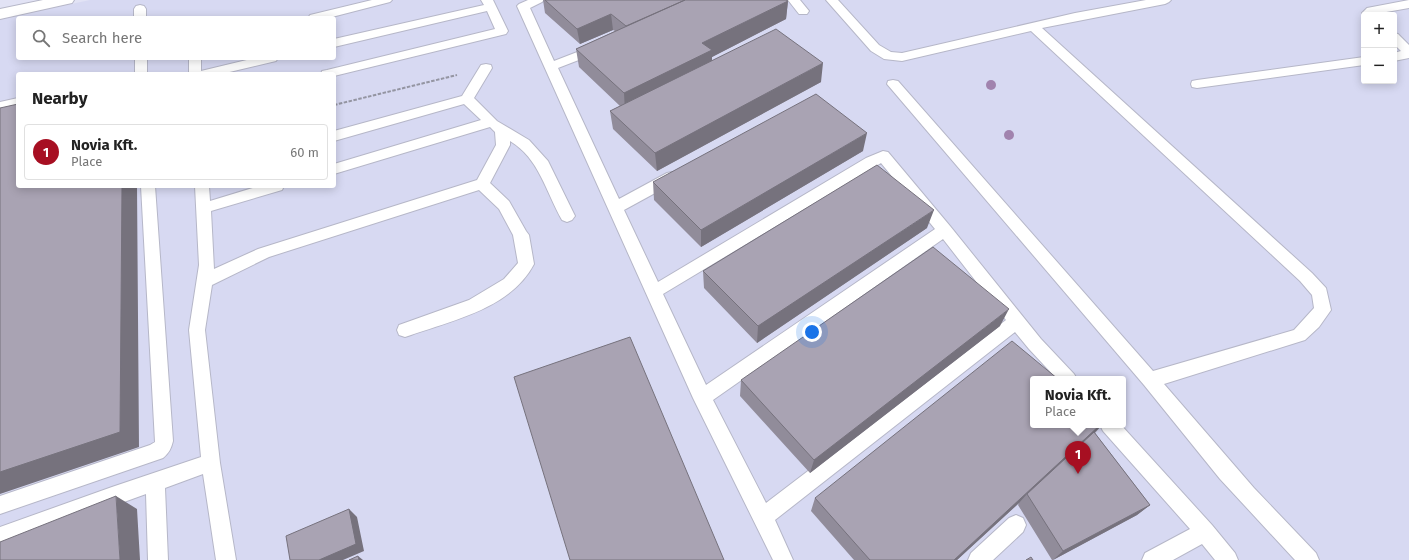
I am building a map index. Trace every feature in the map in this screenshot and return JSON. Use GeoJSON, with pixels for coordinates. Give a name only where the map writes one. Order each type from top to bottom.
{"type":"FeatureCollection","features":[{"type":"Feature","properties":{"kind":"street"},"geometry":{"type":"LineString","coordinates":[[0,14],[66,0]]}},
{"type":"Feature","properties":{"kind":"lane"},"geometry":{"type":"LineString","coordinates":[[322,16],[386,0]]}},
{"type":"Feature","properties":{"kind":"lane"},"geometry":{"type":"LineString","coordinates":[[538,0],[522,6],[702,398],[763,517],[783,560]]}},
{"type":"Feature","properties":{"kind":"lane"},"geometry":{"type":"LineString","coordinates":[[794,0],[803,11]]}},
{"type":"Feature","properties":{"kind":"lane"},"geometry":{"type":"LineString","coordinates":[[832,0],[875,48],[888,56],[902,57],[1034,27],[1165,0]]}},
{"type":"Feature","properties":{"kind":"lane"},"geometry":{"type":"LineString","coordinates":[[1406,0],[1409,3]]}},
{"type":"Feature","properties":{"kind":"lane"},"geometry":{"type":"LineString","coordinates":[[335,72],[502,31],[489,3],[336,42]]}},
{"type":"Feature","properties":{"kind":"lane"},"geometry":{"type":"LineString","coordinates":[[1369,12],[1409,3]]}},
{"type":"Feature","properties":{"kind":"lane"},"geometry":{"type":"LineString","coordinates":[[1034,27],[1306,277],[1320,293],[1323,310],[1299,335],[1150,380]]}},
{"type":"Feature","properties":{"kind":"lane"},"geometry":{"type":"LineString","coordinates":[[1397,40],[1407,50],[1405,55],[1397,56]]}},
{"type":"Feature","properties":{"kind":"lane"},"geometry":{"type":"LineString","coordinates":[[550,68],[608,43]]}},
{"type":"Feature","properties":{"kind":"lane"},"geometry":{"type":"LineString","coordinates":[[141,60],[141,72]]}},
{"type":"Feature","properties":{"kind":"lane"},"geometry":{"type":"LineString","coordinates":[[195,60],[196,72]]}},
{"type":"Feature","properties":{"kind":"lane"},"geometry":{"type":"LineString","coordinates":[[212,72],[264,60]]}},
{"type":"Feature","properties":{"kind":"lane"},"geometry":{"type":"LineString","coordinates":[[1196,84],[1361,61]]}},
{"type":"Feature","properties":{"kind":"lane"},"geometry":{"type":"LineString","coordinates":[[336,135],[467,99],[486,68]]}},
{"type":"Feature","properties":{"kind":"lane"},"geometry":{"type":"LineString","coordinates":[[893,84],[1150,380],[1210,455],[1277,528],[1309,560]]}},
{"type":"Feature","properties":{"kind":"lane"},"geometry":{"type":"LineString","coordinates":[[467,99],[496,126],[524,143],[543,165],[566,216]]}},
{"type":"Feature","properties":{"kind":"lane"},"geometry":{"type":"LineString","coordinates":[[0,106],[16,102]]}},
{"type":"Feature","properties":{"kind":"lane"},"geometry":{"type":"LineString","coordinates":[[336,168],[496,126]]}},
{"type":"Feature","properties":{"kind":"lane"},"geometry":{"type":"LineString","coordinates":[[205,281],[264,253],[482,184],[503,145],[496,126]]}},
{"type":"Feature","properties":{"kind":"lane"},"geometry":{"type":"LineString","coordinates":[[654,292],[883,156],[946,230],[1035,344],[1065,376]]}},
{"type":"Feature","properties":{"kind":"lane"},"geometry":{"type":"LineString","coordinates":[[615,208],[683,170]]}},
{"type":"Feature","properties":{"kind":"lane"},"geometry":{"type":"LineString","coordinates":[[405,330],[475,305],[510,284],[526,264],[521,235],[504,205],[482,184]]}},
{"type":"Feature","properties":{"kind":"lane"},"geometry":{"type":"LineString","coordinates":[[0,505],[156,452],[162,447],[164,442],[148,188]]}},
{"type":"Feature","properties":{"kind":"lane"},"geometry":{"type":"LineString","coordinates":[[202,188],[207,265],[197,330],[211,463],[226,560]]}},
{"type":"Feature","properties":{"kind":"lane"},"geometry":{"type":"LineString","coordinates":[[204,208],[270,188]]}},
{"type":"Feature","properties":{"kind":"lane"},"geometry":{"type":"LineString","coordinates":[[702,398],[946,230]]}},
{"type":"Feature","properties":{"kind":"lane"},"geometry":{"type":"LineString","coordinates":[[763,517],[1017,321]]}},
{"type":"Feature","properties":{"kind":"lane"},"geometry":{"type":"LineString","coordinates":[[1112,428],[1206,532],[1228,560]]}},
{"type":"Feature","properties":{"kind":"lane"},"geometry":{"type":"LineString","coordinates":[[0,537],[112,496],[211,463]]}},
{"type":"Feature","properties":{"kind":"lane"},"geometry":{"type":"LineString","coordinates":[[155,482],[158,560]]}},
{"type":"Feature","properties":{"kind":"lane"},"geometry":{"type":"LineString","coordinates":[[978,560],[1016,525]]}},
{"type":"Feature","properties":{"kind":"lane"},"geometry":{"type":"LineString","coordinates":[[1152,560],[1206,532]]}},
{"type":"Feature","properties":{"kind":"path"},"geometry":{"type":"LineString","coordinates":[[336,105],[486,68]]}},
{"type":"Feature","properties":{"kind":"shaded area"},"geometry":{"type":"Polygon","coordinates":[[[90,0],[1409,0],[1409,560],[0,560],[0,19],[90,0]]]}},
{"type":"Feature","properties":{"kind":"building"},"geometry":{"type":"Polygon","coordinates":[[[545,0],[685,0],[626,26],[611,14],[577,29],[545,0]]]}},
{"type":"Feature","properties":{"kind":"building"},"geometry":{"type":"Polygon","coordinates":[[[685,0],[788,1],[702,43],[712,50],[624,93],[576,49],[685,0]]]}},
{"type":"Feature","properties":{"kind":"building"},"geometry":{"type":"Polygon","coordinates":[[[776,29],[823,63],[655,153],[610,111],[776,29]]]}},
{"type":"Feature","properties":{"kind":"building"},"geometry":{"type":"Polygon","coordinates":[[[816,94],[867,133],[701,230],[653,182],[816,94]]]}},
{"type":"Feature","properties":{"kind":"building"},"geometry":{"type":"Polygon","coordinates":[[[16,104],[16,188],[122,188],[120,432],[0,472],[0,108],[16,104]]]}},
{"type":"Feature","properties":{"kind":"building"},"geometry":{"type":"Polygon","coordinates":[[[877,165],[934,210],[758,326],[703,271],[877,165]]]}},
{"type":"Feature","properties":{"kind":"building"},"geometry":{"type":"Polygon","coordinates":[[[933,247],[1009,309],[814,460],[741,380],[933,247]]]}},
{"type":"Feature","properties":{"kind":"building"},"geometry":{"type":"Polygon","coordinates":[[[630,337],[724,560],[570,560],[514,377],[630,337]]]}},
{"type":"Feature","properties":{"kind":"building"},"geometry":{"type":"Polygon","coordinates":[[[1012,341],[1054,376],[1030,376],[1030,428],[1097,428],[954,560],[870,560],[815,498],[1012,341]]]}},
{"type":"Feature","properties":{"kind":"building"},"geometry":{"type":"Polygon","coordinates":[[[1094,432],[1150,505],[1063,551],[1027,494],[1094,432]]]}},
{"type":"Feature","properties":{"kind":"building"},"geometry":{"type":"Polygon","coordinates":[[[116,496],[120,560],[0,560],[0,542],[116,496]]]}},
{"type":"Feature","properties":{"kind":"building"},"geometry":{"type":"Polygon","coordinates":[[[349,509],[356,544],[319,560],[290,560],[286,536],[349,509]]]}},
{"type":"Feature","properties":{"kind":"building"},"geometry":{"type":"Polygon","coordinates":[[[358,556],[359,560],[349,560],[358,556]]]}},
{"type":"Feature","properties":{"kind":"building"},"geometry":{"type":"Polygon","coordinates":[[[1031,557],[1033,560],[1026,560],[1031,557]]]}},
{"type":"Feature","properties":{"kind":"place","name":"Novia Kft."},"geometry":{"type":"Point","coordinates":[1078,474]}}]}
